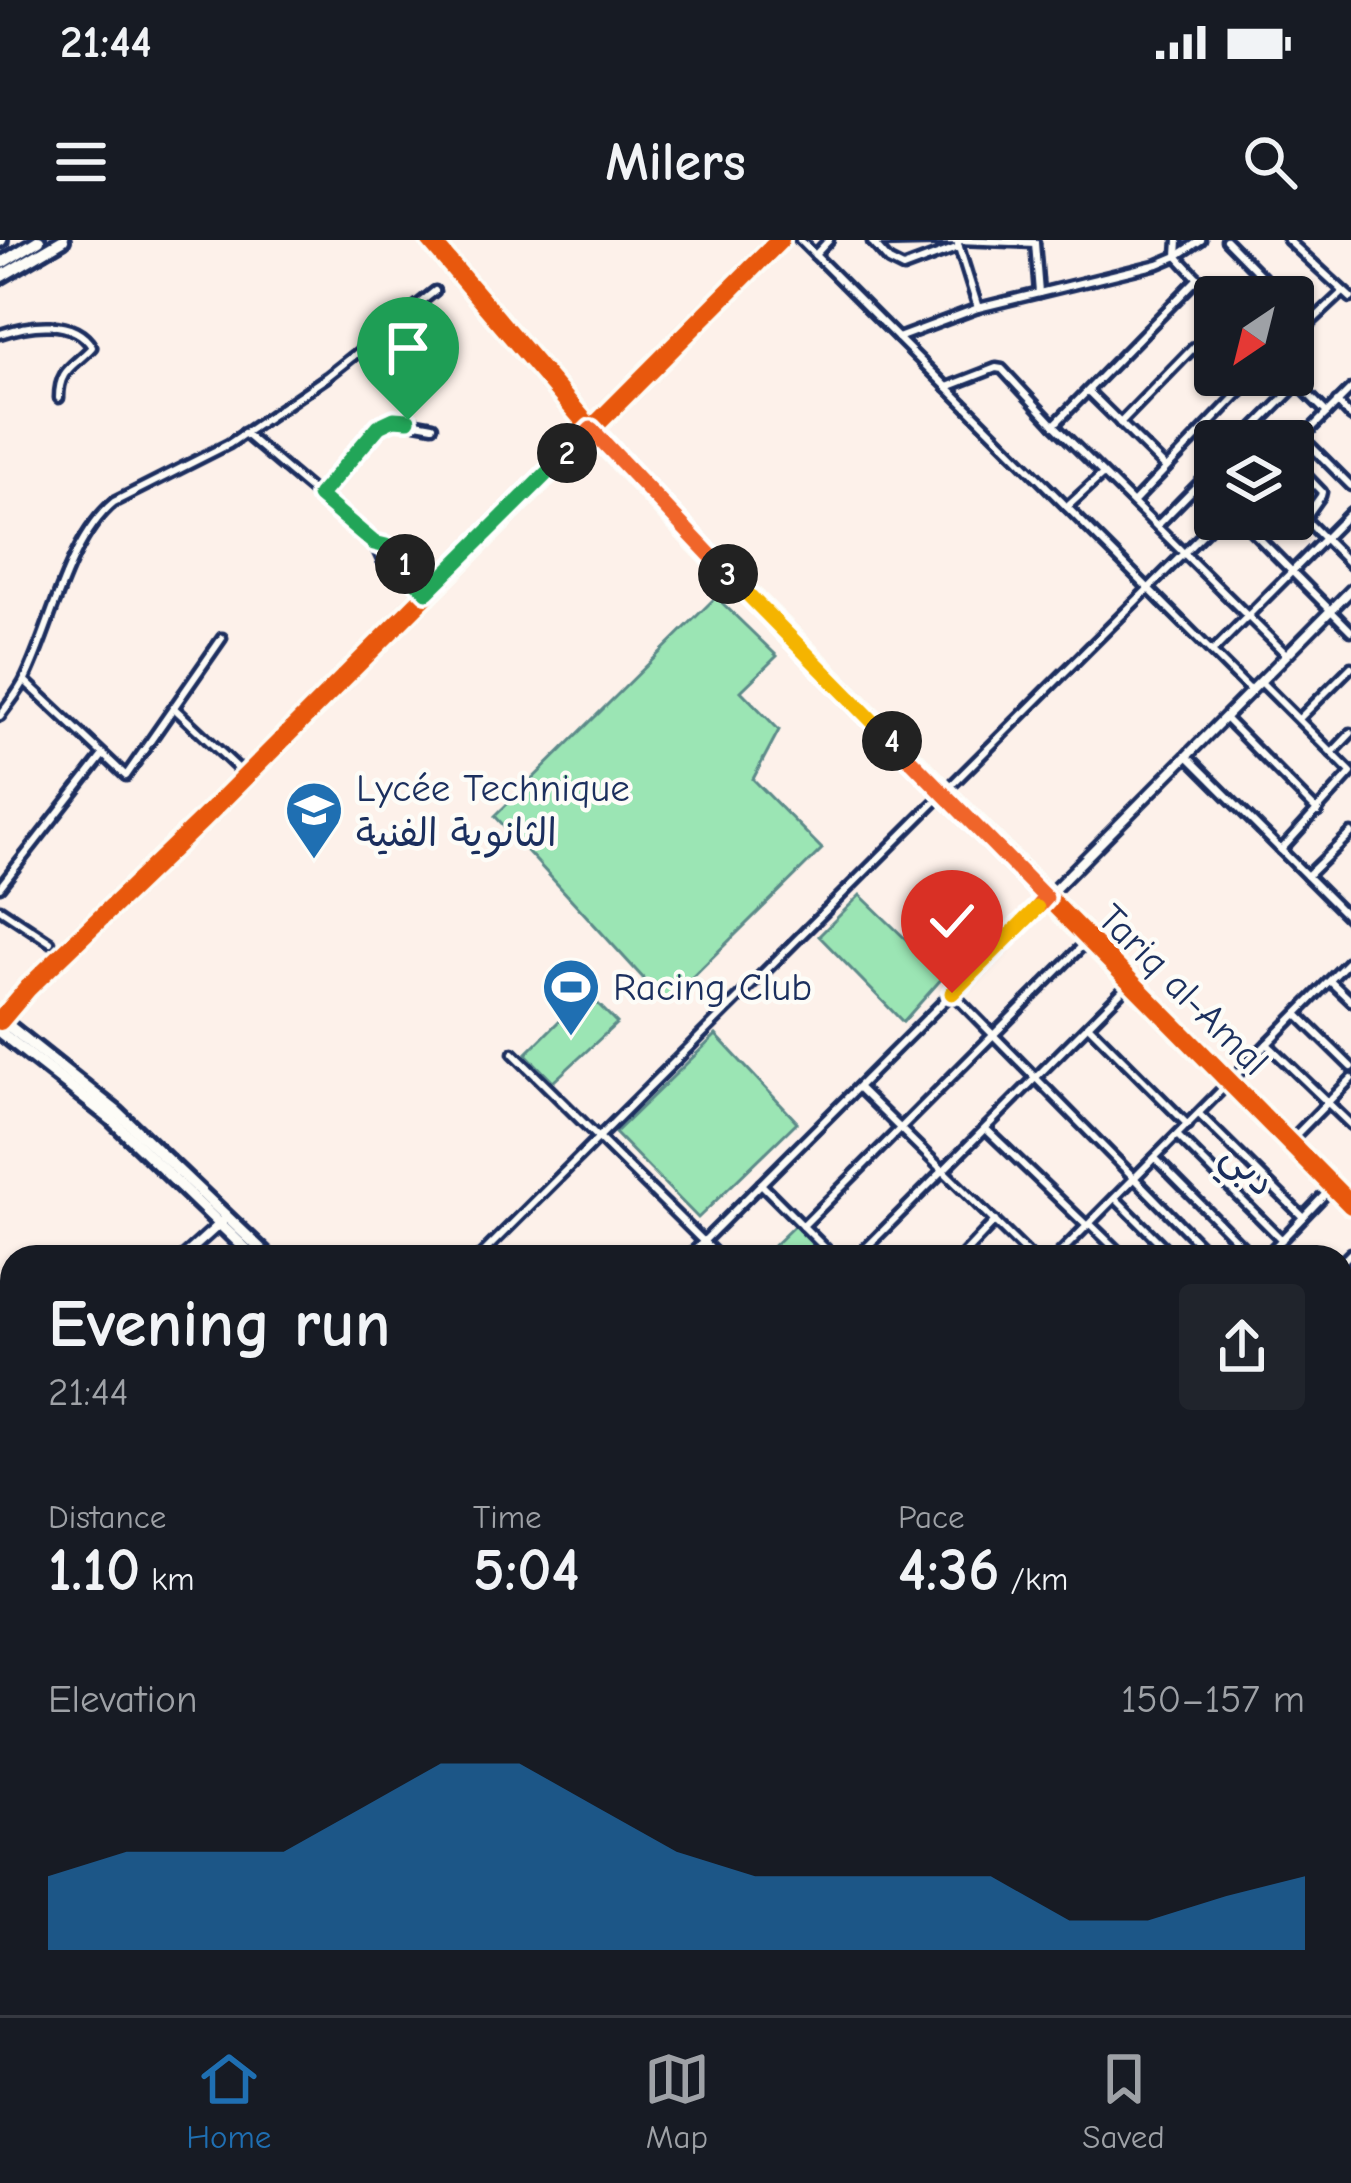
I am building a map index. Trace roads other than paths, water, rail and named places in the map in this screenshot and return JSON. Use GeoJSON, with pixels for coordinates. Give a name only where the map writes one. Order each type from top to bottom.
{"type":"FeatureCollection","features":[{"type":"Feature","properties":{"kind":"highway"},"geometry":{"type":"LineString","coordinates":[[0,260],[25,240]]}},
{"type":"Feature","properties":{"kind":"highway"},"geometry":{"type":"LineString","coordinates":[[0,260],[39,240]]}},
{"type":"Feature","properties":{"kind":"highway"},"geometry":{"type":"LineString","coordinates":[[0,278],[63,240]]}},
{"type":"Feature","properties":{"kind":"highway"},"geometry":{"type":"LineString","coordinates":[[0,1020],[117,1112],[244,1245]]}},
{"type":"Feature","properties":{"kind":"highway"},"geometry":{"type":"LineString","coordinates":[[0,1032],[99,1108],[254,1245]]}},
{"type":"Feature","properties":{"kind":"street","name":"Tariq al-Amal"},"geometry":{"type":"LineString","coordinates":[[430,240],[591,429],[696,541],[1229,1084],[1349,1199]]}},
{"type":"Feature","properties":{"kind":"street"},"geometry":{"type":"LineString","coordinates":[[0,1020],[780,240]]}},
{"type":"Feature","properties":{"kind":"street"},"geometry":{"type":"LineString","coordinates":[[800,240],[1251,691]]}},
{"type":"Feature","properties":{"kind":"street"},"geometry":{"type":"LineString","coordinates":[[815,255],[829,240]]}},
{"type":"Feature","properties":{"kind":"street"},"geometry":{"type":"LineString","coordinates":[[1178,240],[1178,256],[1196,276]]}},
{"type":"Feature","properties":{"kind":"street"},"geometry":{"type":"LineString","coordinates":[[898,338],[978,308],[1145,268],[1178,256],[1201,240]]}},
{"type":"Feature","properties":{"kind":"street"},"geometry":{"type":"LineString","coordinates":[[1226,240],[1261,276]]}},
{"type":"Feature","properties":{"kind":"street"},"geometry":{"type":"LineString","coordinates":[[1288,240],[1347,294],[1314,320]]}},
{"type":"Feature","properties":{"kind":"street"},"geometry":{"type":"LineString","coordinates":[[872,241],[1035,242],[1039,293]]}},
{"type":"Feature","properties":{"kind":"street"},"geometry":{"type":"LineString","coordinates":[[872,241],[889,261],[903,268],[958,244]]}},
{"type":"Feature","properties":{"kind":"street"},"geometry":{"type":"LineString","coordinates":[[958,244],[978,308]]}},
{"type":"Feature","properties":{"kind":"street"},"geometry":{"type":"LineString","coordinates":[[1054,425],[1194,282]]}},
{"type":"Feature","properties":{"kind":"street"},"geometry":{"type":"LineString","coordinates":[[0,716],[25,681],[78,552],[100,513],[244,433],[327,377],[435,291]]}},
{"type":"Feature","properties":{"kind":"street"},"geometry":{"type":"LineString","coordinates":[[0,334],[51,325],[80,333],[90,341],[92,347],[63,373],[59,398]]}},
{"type":"Feature","properties":{"kind":"street"},"geometry":{"type":"LineString","coordinates":[[1120,423],[1194,347]]}},
{"type":"Feature","properties":{"kind":"street"},"geometry":{"type":"LineString","coordinates":[[947,387],[1002,369],[1287,655]]}},
{"type":"Feature","properties":{"kind":"street"},"geometry":{"type":"LineString","coordinates":[[1314,427],[1351,389]]}},
{"type":"Feature","properties":{"kind":"street"},"geometry":{"type":"LineString","coordinates":[[1088,391],[1166,468]]}},
{"type":"Feature","properties":{"kind":"street"},"geometry":{"type":"LineString","coordinates":[[1134,502],[1236,396]]}},
{"type":"Feature","properties":{"kind":"street"},"geometry":{"type":"LineString","coordinates":[[1262,420],[1286,396]]}},
{"type":"Feature","properties":{"kind":"street"},"geometry":{"type":"LineString","coordinates":[[1310,396],[1327,413]]}},
{"type":"Feature","properties":{"kind":"street"},"geometry":{"type":"LineString","coordinates":[[1337,402],[1351,417]]}},
{"type":"Feature","properties":{"kind":"street"},"geometry":{"type":"LineString","coordinates":[[319,496],[379,426],[394,419],[433,426]]}},
{"type":"Feature","properties":{"kind":"street"},"geometry":{"type":"LineString","coordinates":[[244,433],[374,543],[382,560],[427,592]]}},
{"type":"Feature","properties":{"kind":"street"},"geometry":{"type":"LineString","coordinates":[[1314,450],[1351,486]]}},
{"type":"Feature","properties":{"kind":"street"},"geometry":{"type":"LineString","coordinates":[[1067,507],[1103,474]]}},
{"type":"Feature","properties":{"kind":"street"},"geometry":{"type":"LineString","coordinates":[[1157,526],[1194,488]]}},
{"type":"Feature","properties":{"kind":"street"},"geometry":{"type":"LineString","coordinates":[[1212,652],[1351,512]]}},
{"type":"Feature","properties":{"kind":"street"},"geometry":{"type":"LineString","coordinates":[[1314,527],[1351,566]]}},
{"type":"Feature","properties":{"kind":"street"},"geometry":{"type":"LineString","coordinates":[[491,1245],[1197,540]]}},
{"type":"Feature","properties":{"kind":"street"},"geometry":{"type":"LineString","coordinates":[[1260,540],[1351,631]]}},
{"type":"Feature","properties":{"kind":"street"},"geometry":{"type":"LineString","coordinates":[[701,1245],[1351,590]]}},
{"type":"Feature","properties":{"kind":"street"},"geometry":{"type":"LineString","coordinates":[[25,681],[126,776],[223,638]]}},
{"type":"Feature","properties":{"kind":"street"},"geometry":{"type":"LineString","coordinates":[[1299,719],[1351,667]]}},
{"type":"Feature","properties":{"kind":"street"},"geometry":{"type":"LineString","coordinates":[[1261,682],[1351,773],[1281,850]]}},
{"type":"Feature","properties":{"kind":"street"},"geometry":{"type":"LineString","coordinates":[[174,708],[246,776]]}},
{"type":"Feature","properties":{"kind":"street"},"geometry":{"type":"LineString","coordinates":[[1225,718],[1318,812]]}},
{"type":"Feature","properties":{"kind":"street"},"geometry":{"type":"LineString","coordinates":[[1331,753],[1351,733]]}},
{"type":"Feature","properties":{"kind":"street"},"geometry":{"type":"LineString","coordinates":[[0,887],[104,754]]}},
{"type":"Feature","properties":{"kind":"street"},"geometry":{"type":"LineString","coordinates":[[1187,756],[1351,920]]}},
{"type":"Feature","properties":{"kind":"street"},"geometry":{"type":"LineString","coordinates":[[1307,876],[1347,836],[1351,846]]}},
{"type":"Feature","properties":{"kind":"street"},"geometry":{"type":"LineString","coordinates":[[0,909],[50,942]]}},
{"type":"Feature","properties":{"kind":"street"},"geometry":{"type":"LineString","coordinates":[[803,1226],[1088,940]]}},
{"type":"Feature","properties":{"kind":"street"},"geometry":{"type":"LineString","coordinates":[[1069,1245],[1351,959]]}},
{"type":"Feature","properties":{"kind":"street"},"geometry":{"type":"LineString","coordinates":[[1330,981],[1351,1001]]}},
{"type":"Feature","properties":{"kind":"street"},"geometry":{"type":"LineString","coordinates":[[869,1245],[1130,983]]}},
{"type":"Feature","properties":{"kind":"street"},"geometry":{"type":"LineString","coordinates":[[952,993],[1200,1245]]}},
{"type":"Feature","properties":{"kind":"street"},"geometry":{"type":"LineString","coordinates":[[1297,1014],[1351,1067]]}},
{"type":"Feature","properties":{"kind":"street"},"geometry":{"type":"LineString","coordinates":[[1088,1026],[1188,1126]]}},
{"type":"Feature","properties":{"kind":"street"},"geometry":{"type":"LineString","coordinates":[[1268,1044],[1351,1125]]}},
{"type":"Feature","properties":{"kind":"street"},"geometry":{"type":"LineString","coordinates":[[512,1053],[707,1245]]}},
{"type":"Feature","properties":{"kind":"street"},"geometry":{"type":"LineString","coordinates":[[1288,1143],[1351,1079]]}},
{"type":"Feature","properties":{"kind":"street"},"geometry":{"type":"LineString","coordinates":[[859,1088],[1019,1245]]}},
{"type":"Feature","properties":{"kind":"street"},"geometry":{"type":"LineString","coordinates":[[1199,1114],[1303,1217]]}},
{"type":"Feature","properties":{"kind":"street"},"geometry":{"type":"LineString","coordinates":[[986,1129],[1110,1245]]}},
{"type":"Feature","properties":{"kind":"street","name":"دبي"},"geometry":{"type":"LineString","coordinates":[[1177,1136],[1282,1240]]}},
{"type":"Feature","properties":{"kind":"street"},"geometry":{"type":"LineString","coordinates":[[1155,1158],[1241,1245]]}},
{"type":"Feature","properties":{"kind":"street"},"geometry":{"type":"LineString","coordinates":[[761,1184],[821,1245]]}},
{"type":"Feature","properties":{"kind":"street"},"geometry":{"type":"LineString","coordinates":[[1277,1245],[1333,1187]]}},
{"type":"Feature","properties":{"kind":"street"},"geometry":{"type":"LineString","coordinates":[[1115,1198],[1162,1245]]}},
{"type":"Feature","properties":{"kind":"street"},"geometry":{"type":"LineString","coordinates":[[196,1245],[224,1220]]}},
{"type":"Feature","properties":{"kind":"street"},"geometry":{"type":"LineString","coordinates":[[972,1245],[995,1221]]}},
{"type":"Feature","properties":{"kind":"place","name":"Lycée Technique الثانوية الفنية"},"geometry":{"type":"Point","coordinates":[314,861]}},
{"type":"Feature","properties":{"kind":"place","name":"Racing Club"},"geometry":{"type":"Point","coordinates":[571,1038]}}]}
